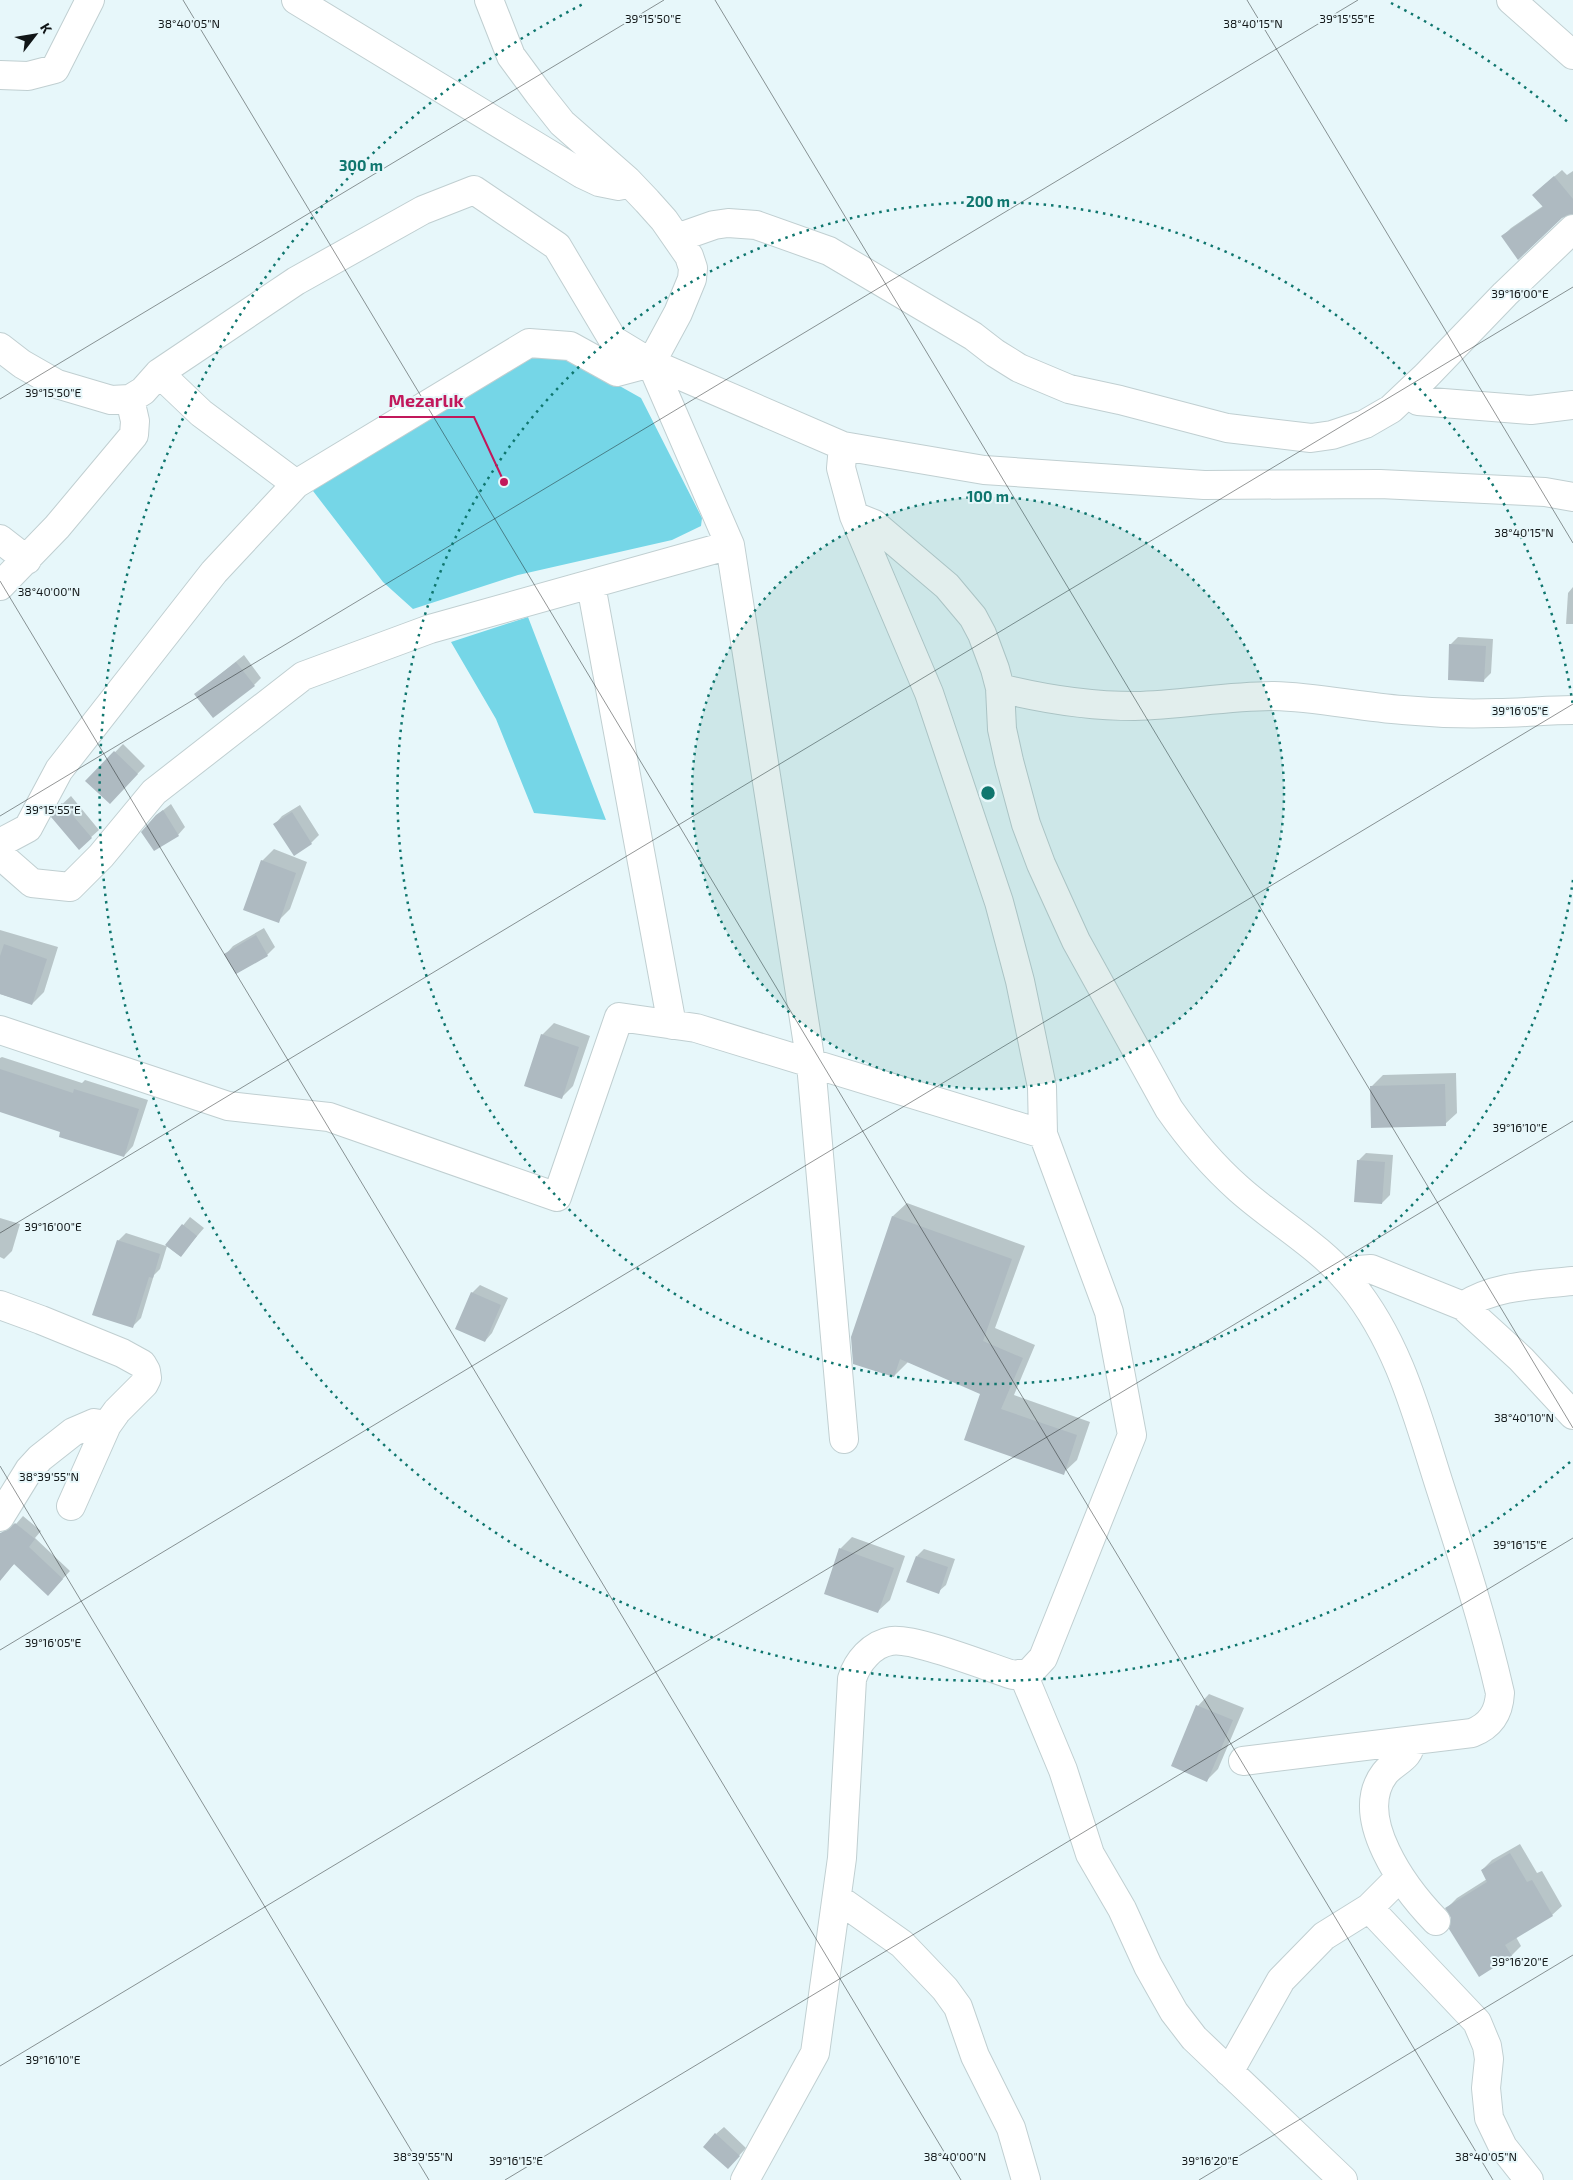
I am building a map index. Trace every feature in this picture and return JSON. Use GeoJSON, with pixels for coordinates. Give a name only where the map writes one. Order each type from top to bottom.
{"type":"FeatureCollection","features":[{"type":"Feature","properties":{"kind":"street"},"geometry":{"type":"LineString","coordinates":[[0,75],[28,76],[55,69],[90,0]]}},
{"type":"Feature","properties":{"kind":"street"},"geometry":{"type":"LineString","coordinates":[[296,0],[582,174],[610,185],[619,186],[627,180]]}},
{"type":"Feature","properties":{"kind":"street"},"geometry":{"type":"LineString","coordinates":[[0,843],[28,828],[59,770],[214,572],[296,484],[529,343],[570,346],[618,372],[650,363],[678,313],[692,279],[689,256],[664,220],[627,180],[562,123],[539,94],[511,56],[489,0]]}},
{"type":"Feature","properties":{"kind":"street"},"geometry":{"type":"LineString","coordinates":[[1511,0],[1573,55]]}},
{"type":"Feature","properties":{"kind":"street"},"geometry":{"type":"LineString","coordinates":[[0,347],[22,364],[57,384],[111,400],[130,399],[142,391],[159,373],[296,281],[423,210],[474,190],[557,246],[613,340],[650,363],[844,446],[994,470],[1204,485],[1380,484],[1545,492],[1573,497]]}},
{"type":"Feature","properties":{"kind":"street"},"geometry":{"type":"LineString","coordinates":[[677,238],[714,225],[728,223],[756,225],[829,250],[974,336],[995,354],[1044,380],[1068,389],[1120,400],[1227,428],[1311,438],[1351,430],[1379,417],[1391,409],[1505,294],[1573,230]]}},
{"type":"Feature","properties":{"kind":"street"},"geometry":{"type":"LineString","coordinates":[[650,363],[730,545],[812,1064],[844,1439]]}},
{"type":"Feature","properties":{"kind":"street"},"geometry":{"type":"LineString","coordinates":[[159,373],[201,412],[296,484]]}},
{"type":"Feature","properties":{"kind":"street"},"geometry":{"type":"LineString","coordinates":[[1408,393],[1418,401],[1531,410],[1573,405]]}},
{"type":"Feature","properties":{"kind":"street"},"geometry":{"type":"LineString","coordinates":[[0,586],[57,527],[134,435],[135,421],[130,399]]}},
{"type":"Feature","properties":{"kind":"street"},"geometry":{"type":"LineString","coordinates":[[745,2180],[815,2053],[842,1858],[852,1679],[855,1667],[864,1656],[891,1641],[911,1642],[1013,1675],[1030,1672],[1043,1658],[1132,1435],[1109,1312],[1043,1134],[1042,1087],[1020,981],[999,902],[929,692],[854,516],[841,468],[844,446]]}},
{"type":"Feature","properties":{"kind":"street"},"geometry":{"type":"LineString","coordinates":[[854,516],[874,524],[942,581],[973,617],[990,651],[1000,688],[1002,729],[1009,761],[1026,824],[1041,864],[1076,941],[1155,1085],[1186,1133],[1240,1190],[1318,1250],[1365,1303],[1381,1328],[1406,1382],[1484,1625],[1500,1693],[1500,1702],[1493,1718],[1480,1730],[1472,1733],[1410,1742],[1243,1761]]}},
{"type":"Feature","properties":{"kind":"street"},"geometry":{"type":"LineString","coordinates":[[0,539],[27,560]]}},
{"type":"Feature","properties":{"kind":"street"},"geometry":{"type":"LineString","coordinates":[[0,855],[32,884],[70,887],[101,856],[154,792],[303,676],[430,629],[730,545]]}},
{"type":"Feature","properties":{"kind":"street"},"geometry":{"type":"LineString","coordinates":[[591,585],[672,1025]]}},
{"type":"Feature","properties":{"kind":"street"},"geometry":{"type":"LineString","coordinates":[[1000,688],[1032,696],[1098,705],[1135,706],[1226,697],[1276,696],[1449,713],[1496,714],[1573,710]]}},
{"type":"Feature","properties":{"kind":"street"},"geometry":{"type":"LineString","coordinates":[[0,1030],[228,1106],[329,1117],[557,1198],[618,1016],[696,1028],[1043,1134]]}},
{"type":"Feature","properties":{"kind":"street"},"geometry":{"type":"LineString","coordinates":[[1343,1276],[1358,1270],[1371,1269],[1464,1306],[1521,1359],[1573,1415]]}},
{"type":"Feature","properties":{"kind":"street"},"geometry":{"type":"LineString","coordinates":[[1464,1306],[1474,1299],[1512,1288],[1573,1281]]}},
{"type":"Feature","properties":{"kind":"street"},"geometry":{"type":"LineString","coordinates":[[0,1305],[122,1353],[142,1364],[146,1371],[147,1378],[144,1384],[117,1411],[107,1425],[71,1506]]}},
{"type":"Feature","properties":{"kind":"street"},"geometry":{"type":"LineString","coordinates":[[0,1517],[29,1470],[40,1458],[72,1432],[94,1424],[107,1425]]}},
{"type":"Feature","properties":{"kind":"street"},"geometry":{"type":"LineString","coordinates":[[1023,1674],[1063,1770],[1084,1839],[1097,1869],[1122,1909],[1148,1966],[1174,2012],[1194,2038],[1343,2180]]}},
{"type":"Feature","properties":{"kind":"street"},"geometry":{"type":"LineString","coordinates":[[1410,1742],[1407,1754],[1391,1767],[1379,1783],[1374,1806],[1375,1818],[1384,1846],[1400,1877],[1416,1900],[1436,1921]]}},
{"type":"Feature","properties":{"kind":"street"},"geometry":{"type":"LineString","coordinates":[[1229,2072],[1282,1980],[1324,1936],[1369,1908],[1400,1877]]}},
{"type":"Feature","properties":{"kind":"street"},"geometry":{"type":"LineString","coordinates":[[837,1898],[902,1944],[926,1968],[954,2001],[966,2028],[975,2056],[1010,2128],[1026,2180]]}},
{"type":"Feature","properties":{"kind":"street"},"geometry":{"type":"LineString","coordinates":[[1369,1908],[1477,2022],[1483,2033],[1489,2060],[1486,2088],[1489,2118],[1503,2147],[1529,2180]]}},
{"type":"Feature","properties":{"kind":"shaded area"},"geometry":{"type":"Polygon","coordinates":[[[527,356],[555,356],[584,366],[641,398],[702,518],[701,526],[672,540],[518,575],[413,609],[383,582],[313,491],[334,472],[527,356]]]}},
{"type":"Feature","properties":{"kind":"shaded area"},"geometry":{"type":"Polygon","coordinates":[[[528,617],[606,820],[534,813],[496,719],[451,642],[528,617]]]}},
{"type":"Feature","properties":{"kind":"building"},"geometry":{"type":"Polygon","coordinates":[[[1554,176],[1573,199],[1573,214],[1562,218],[1518,260],[1501,236],[1543,207],[1532,195],[1554,176]]]}},
{"type":"Feature","properties":{"kind":"building"},"geometry":{"type":"Polygon","coordinates":[[[1449,644],[1486,646],[1484,682],[1448,680],[1449,644]]]}},
{"type":"Feature","properties":{"kind":"building"},"geometry":{"type":"Polygon","coordinates":[[[236,662],[255,686],[213,718],[194,694],[236,662]]]}},
{"type":"Feature","properties":{"kind":"building"},"geometry":{"type":"Polygon","coordinates":[[[114,751],[138,774],[110,804],[85,781],[114,751]]]}},
{"type":"Feature","properties":{"kind":"building"},"geometry":{"type":"Polygon","coordinates":[[[62,803],[92,838],[79,850],[51,817],[62,803]]]}},
{"type":"Feature","properties":{"kind":"building"},"geometry":{"type":"Polygon","coordinates":[[[163,810],[179,836],[154,851],[141,832],[163,810]]]}},
{"type":"Feature","properties":{"kind":"building"},"geometry":{"type":"Polygon","coordinates":[[[292,812],[312,844],[294,856],[273,824],[292,812]]]}},
{"type":"Feature","properties":{"kind":"building"},"geometry":{"type":"Polygon","coordinates":[[[261,860],[296,873],[279,923],[243,910],[261,860]]]}},
{"type":"Feature","properties":{"kind":"building"},"geometry":{"type":"Polygon","coordinates":[[[256,935],[268,956],[236,974],[224,954],[256,935]]]}},
{"type":"Feature","properties":{"kind":"building"},"geometry":{"type":"Polygon","coordinates":[[[4,944],[47,959],[32,1005],[0,994],[0,956],[4,944]]]}},
{"type":"Feature","properties":{"kind":"building"},"geometry":{"type":"Polygon","coordinates":[[[541,1034],[579,1047],[562,1099],[524,1086],[541,1034]]]}},
{"type":"Feature","properties":{"kind":"building"},"geometry":{"type":"Polygon","coordinates":[[[0,1069],[73,1093],[74,1089],[139,1109],[124,1157],[59,1137],[60,1132],[0,1112],[0,1069]]]}},
{"type":"Feature","properties":{"kind":"building"},"geometry":{"type":"Polygon","coordinates":[[[1445,1084],[1446,1126],[1371,1128],[1370,1086],[1445,1084]]]}},
{"type":"Feature","properties":{"kind":"building"},"geometry":{"type":"Polygon","coordinates":[[[1357,1160],[1385,1162],[1382,1204],[1354,1202],[1357,1160]]]}},
{"type":"Feature","properties":{"kind":"building"},"geometry":{"type":"Polygon","coordinates":[[[892,1216],[1012,1259],[983,1341],[1023,1358],[1001,1409],[1077,1435],[1064,1475],[964,1440],[980,1394],[900,1359],[894,1377],[853,1364],[851,1337],[892,1216]]]}},
{"type":"Feature","properties":{"kind":"building"},"geometry":{"type":"Polygon","coordinates":[[[182,1224],[197,1236],[181,1257],[165,1245],[182,1224]]]}},
{"type":"Feature","properties":{"kind":"building"},"geometry":{"type":"Polygon","coordinates":[[[117,1240],[160,1254],[153,1278],[149,1277],[133,1328],[92,1315],[117,1240]]]}},
{"type":"Feature","properties":{"kind":"building"},"geometry":{"type":"Polygon","coordinates":[[[471,1292],[501,1305],[485,1342],[455,1329],[471,1292]]]}},
{"type":"Feature","properties":{"kind":"building"},"geometry":{"type":"Polygon","coordinates":[[[15,1523],[35,1539],[29,1547],[63,1579],[48,1596],[14,1564],[0,1581],[0,1533],[8,1530],[15,1523]]]}},
{"type":"Feature","properties":{"kind":"building"},"geometry":{"type":"Polygon","coordinates":[[[839,1548],[894,1568],[878,1613],[824,1594],[839,1548]]]}},
{"type":"Feature","properties":{"kind":"building"},"geometry":{"type":"Polygon","coordinates":[[[916,1556],[948,1567],[939,1594],[906,1582],[916,1556]]]}},
{"type":"Feature","properties":{"kind":"building"},"geometry":{"type":"Polygon","coordinates":[[[1196,1705],[1233,1720],[1207,1782],[1171,1766],[1196,1705]]]}},
{"type":"Feature","properties":{"kind":"building"},"geometry":{"type":"Polygon","coordinates":[[[1510,1853],[1527,1882],[1532,1880],[1553,1916],[1505,1945],[1512,1956],[1479,1977],[1449,1929],[1451,1918],[1445,1908],[1487,1882],[1481,1870],[1510,1853]]]}},
{"type":"Feature","properties":{"kind":"building"},"geometry":{"type":"Polygon","coordinates":[[[715,2133],[740,2156],[728,2169],[703,2147],[715,2133]]]}},
{"type":"Feature","properties":{"kind":"place","name":"Mezarlık"},"geometry":{"type":"Point","coordinates":[504,482]}}]}
